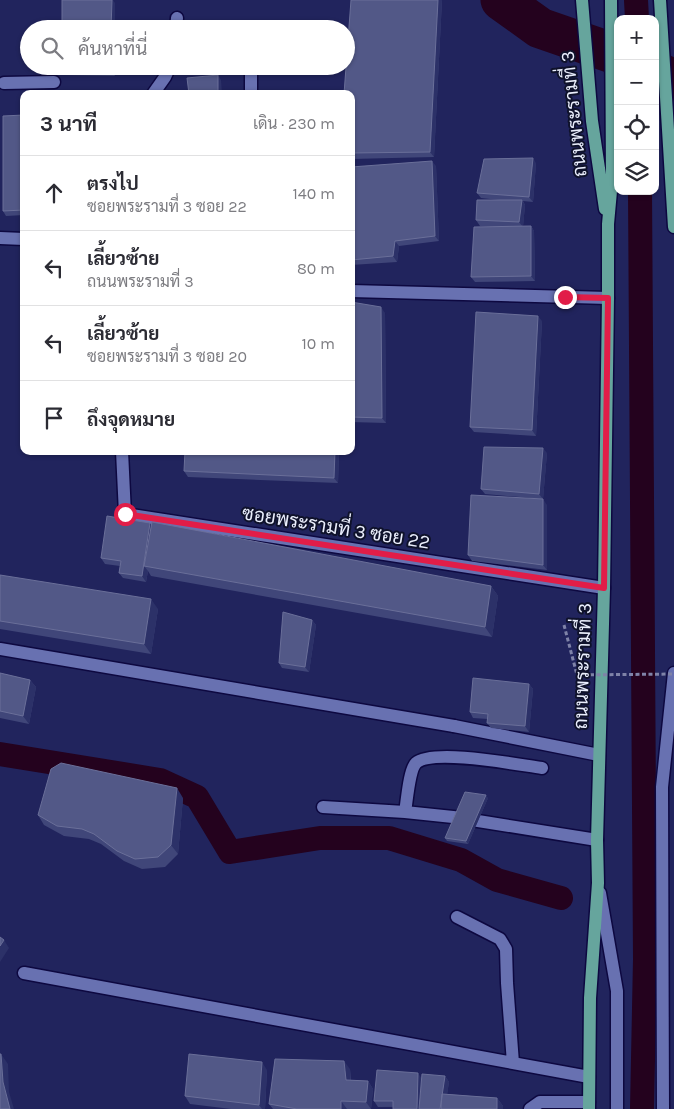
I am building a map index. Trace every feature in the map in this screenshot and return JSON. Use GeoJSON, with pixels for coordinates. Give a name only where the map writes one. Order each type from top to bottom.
{"type":"FeatureCollection","features":[{"type":"Feature","properties":{"kind":"main road","name":"ถนนพระรามที่ 3"},"geometry":{"type":"LineString","coordinates":[[589,1106],[590,998],[598,883],[597,840],[604,588],[608,224],[612,180],[613,106],[611,0]]}},
{"type":"Feature","properties":{"kind":"main road"},"geometry":{"type":"LineString","coordinates":[[660,0],[674,227]]}},
{"type":"Feature","properties":{"kind":"main road","name":"ถนนพระรามที่ 3"},"geometry":{"type":"LineString","coordinates":[[583,5],[593,130],[608,224]]}},
{"type":"Feature","properties":{"kind":"street"},"geometry":{"type":"LineString","coordinates":[[157,90],[166,75]]}},
{"type":"Feature","properties":{"kind":"street"},"geometry":{"type":"LineString","coordinates":[[251,75],[251,90]]}},
{"type":"Feature","properties":{"kind":"street"},"geometry":{"type":"LineString","coordinates":[[4,83],[54,82]]}},
{"type":"Feature","properties":{"kind":"street"},"geometry":{"type":"LineString","coordinates":[[0,238],[20,239]]}},
{"type":"Feature","properties":{"kind":"street"},"geometry":{"type":"LineString","coordinates":[[355,291],[608,298]]}},
{"type":"Feature","properties":{"kind":"street","name":"ซอยพระรามที่ 3 ซอย 22"},"geometry":{"type":"LineString","coordinates":[[122,455],[125,514],[604,588]]}},
{"type":"Feature","properties":{"kind":"street"},"geometry":{"type":"LineString","coordinates":[[0,649],[454,726],[599,755]]}},
{"type":"Feature","properties":{"kind":"street"},"geometry":{"type":"LineString","coordinates":[[663,1109],[662,787],[674,673]]}},
{"type":"Feature","properties":{"kind":"street"},"geometry":{"type":"LineString","coordinates":[[405,812],[412,773],[416,764],[426,758],[450,756],[542,768]]}},
{"type":"Feature","properties":{"kind":"street"},"geometry":{"type":"LineString","coordinates":[[323,807],[453,817],[597,840]]}},
{"type":"Feature","properties":{"kind":"street"},"geometry":{"type":"LineString","coordinates":[[598,883],[617,991],[618,1109]]}},
{"type":"Feature","properties":{"kind":"street"},"geometry":{"type":"LineString","coordinates":[[457,917],[500,939],[506,949],[513,1063]]}},
{"type":"Feature","properties":{"kind":"street"},"geometry":{"type":"LineString","coordinates":[[24,973],[588,1077]]}},
{"type":"Feature","properties":{"kind":"street"},"geometry":{"type":"LineString","coordinates":[[530,1109],[540,1102],[589,1106]]}},
{"type":"Feature","properties":{"kind":"path"},"geometry":{"type":"LineString","coordinates":[[564,625],[577,675],[674,673]]}},
{"type":"Feature","properties":{"kind":"building"},"geometry":{"type":"Polygon","coordinates":[[[62,0],[112,0],[111,20],[62,20],[62,0]]]}},
{"type":"Feature","properties":{"kind":"building"},"geometry":{"type":"Polygon","coordinates":[[[351,0],[438,0],[430,152],[355,153],[355,90],[344,90],[345,75],[355,75],[355,20],[350,20],[351,0]]]}},
{"type":"Feature","properties":{"kind":"building"},"geometry":{"type":"Polygon","coordinates":[[[218,75],[218,90],[188,90],[187,78],[218,75]]]}},
{"type":"Feature","properties":{"kind":"building"},"geometry":{"type":"Polygon","coordinates":[[[20,115],[20,210],[3,211],[3,116],[20,115]]]}},
{"type":"Feature","properties":{"kind":"building"},"geometry":{"type":"Polygon","coordinates":[[[533,158],[529,197],[477,193],[484,159],[533,158]]]}},
{"type":"Feature","properties":{"kind":"building"},"geometry":{"type":"Polygon","coordinates":[[[432,161],[435,236],[395,241],[393,256],[355,260],[355,167],[432,161]]]}},
{"type":"Feature","properties":{"kind":"building"},"geometry":{"type":"Polygon","coordinates":[[[477,200],[522,200],[519,222],[476,220],[477,200]]]}},
{"type":"Feature","properties":{"kind":"building"},"geometry":{"type":"Polygon","coordinates":[[[531,226],[531,276],[471,277],[474,227],[531,226]]]}},
{"type":"Feature","properties":{"kind":"building"},"geometry":{"type":"Polygon","coordinates":[[[355,303],[381,307],[382,418],[355,417],[355,303]]]}},
{"type":"Feature","properties":{"kind":"building"},"geometry":{"type":"Polygon","coordinates":[[[476,312],[538,316],[532,430],[470,427],[476,312]]]}},
{"type":"Feature","properties":{"kind":"building"},"geometry":{"type":"Polygon","coordinates":[[[484,447],[543,448],[539,494],[481,489],[484,447]]]}},
{"type":"Feature","properties":{"kind":"building"},"geometry":{"type":"Polygon","coordinates":[[[185,455],[335,455],[334,478],[184,471],[185,455]]]}},
{"type":"Feature","properties":{"kind":"building"},"geometry":{"type":"Polygon","coordinates":[[[471,495],[543,499],[543,565],[468,555],[471,495]]]}},
{"type":"Feature","properties":{"kind":"building"},"geometry":{"type":"Polygon","coordinates":[[[107,516],[150,523],[142,576],[119,573],[121,561],[101,558],[107,516]]]}},
{"type":"Feature","properties":{"kind":"building"},"geometry":{"type":"Polygon","coordinates":[[[152,522],[491,586],[485,627],[144,566],[152,522]]]}},
{"type":"Feature","properties":{"kind":"building"},"geometry":{"type":"Polygon","coordinates":[[[0,575],[151,599],[144,644],[0,621],[0,575]]]}},
{"type":"Feature","properties":{"kind":"building"},"geometry":{"type":"Polygon","coordinates":[[[283,612],[312,620],[305,667],[279,663],[283,612]]]}},
{"type":"Feature","properties":{"kind":"building"},"geometry":{"type":"Polygon","coordinates":[[[0,673],[30,680],[23,716],[0,711],[0,673]]]}},
{"type":"Feature","properties":{"kind":"building"},"geometry":{"type":"Polygon","coordinates":[[[473,678],[529,684],[525,726],[487,723],[488,714],[470,712],[473,678]]]}},
{"type":"Feature","properties":{"kind":"building"},"geometry":{"type":"Polygon","coordinates":[[[61,763],[177,788],[171,845],[158,857],[135,859],[117,851],[94,834],[82,829],[57,826],[38,815],[51,769],[61,763]]]}},
{"type":"Feature","properties":{"kind":"building"},"geometry":{"type":"Polygon","coordinates":[[[465,792],[486,795],[466,841],[445,838],[465,792]]]}},
{"type":"Feature","properties":{"kind":"building"},"geometry":{"type":"Polygon","coordinates":[[[0,937],[4,940],[0,946],[0,937]]]}},
{"type":"Feature","properties":{"kind":"building"},"geometry":{"type":"Polygon","coordinates":[[[0,1054],[3,1082],[10,1109],[0,1109],[0,1054]]]}},
{"type":"Feature","properties":{"kind":"building"},"geometry":{"type":"Polygon","coordinates":[[[189,1054],[262,1062],[259,1105],[185,1096],[189,1054]]]}},
{"type":"Feature","properties":{"kind":"building"},"geometry":{"type":"Polygon","coordinates":[[[275,1059],[344,1061],[346,1080],[368,1081],[366,1102],[341,1101],[341,1109],[297,1109],[269,1104],[275,1059]]]}},
{"type":"Feature","properties":{"kind":"building"},"geometry":{"type":"Polygon","coordinates":[[[377,1070],[418,1073],[417,1109],[393,1109],[393,1101],[374,1101],[377,1070]]]}},
{"type":"Feature","properties":{"kind":"building"},"geometry":{"type":"Polygon","coordinates":[[[422,1074],[445,1076],[440,1109],[419,1109],[422,1074]]]}},
{"type":"Feature","properties":{"kind":"building"},"geometry":{"type":"Polygon","coordinates":[[[442,1094],[497,1098],[497,1109],[441,1109],[442,1094]]]}},
{"type":"Feature","properties":{"kind":"waterway"},"geometry":{"type":"LineString","coordinates":[[501,0],[540,28],[614,54]]}},
{"type":"Feature","properties":{"kind":"waterway"},"geometry":{"type":"LineString","coordinates":[[636,0],[637,15]]}},
{"type":"Feature","properties":{"kind":"waterway"},"geometry":{"type":"LineString","coordinates":[[659,73],[674,80]]}},
{"type":"Feature","properties":{"kind":"waterway"},"geometry":{"type":"LineString","coordinates":[[640,195],[645,959],[642,1109]]}},
{"type":"Feature","properties":{"kind":"waterway"},"geometry":{"type":"LineString","coordinates":[[0,754],[160,780],[197,797],[230,852],[320,838],[389,838],[461,860],[497,880],[561,898]]}},
{"type":"Feature","properties":{"kind":"route"},"geometry":{"type":"LineString","coordinates":[[125,514],[604,588],[608,298],[565,297]]}}]}
